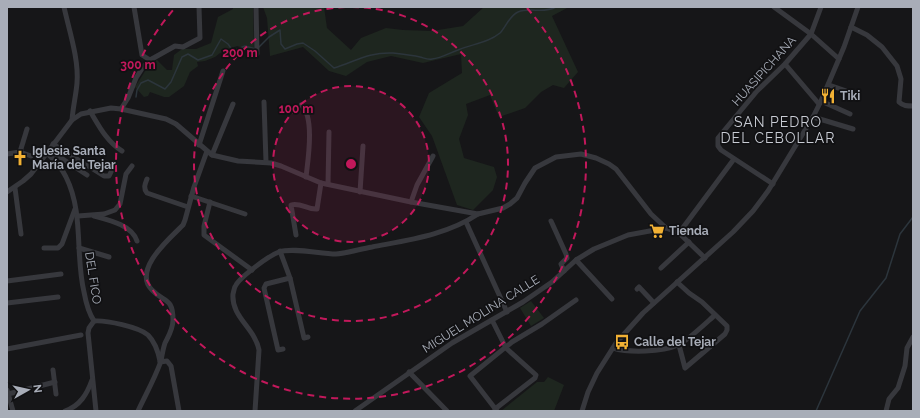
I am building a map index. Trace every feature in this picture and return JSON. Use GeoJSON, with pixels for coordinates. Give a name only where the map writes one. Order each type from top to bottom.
{"type":"FeatureCollection","features":[{"type":"Feature","properties":{"kind":"street"},"geometry":{"type":"LineString","coordinates":[[64,7],[76,63],[77,82],[72,120]]}},
{"type":"Feature","properties":{"kind":"street"},"geometry":{"type":"LineString","coordinates":[[134,7],[142,55],[150,60]]}},
{"type":"Feature","properties":{"kind":"street"},"geometry":{"type":"LineString","coordinates":[[121,109],[128,98],[136,78],[143,67],[150,60],[175,46],[183,47],[200,38],[199,7]]}},
{"type":"Feature","properties":{"kind":"street"},"geometry":{"type":"LineString","coordinates":[[256,7],[257,54]]}},
{"type":"Feature","properties":{"kind":"street"},"geometry":{"type":"LineString","coordinates":[[774,7],[810,34],[839,59]]}},
{"type":"Feature","properties":{"kind":"street","name":"HUASIPICHANA"},"geometry":{"type":"LineString","coordinates":[[773,184],[719,148],[718,143],[720,136],[757,91],[785,64],[810,34],[821,7]]}},
{"type":"Feature","properties":{"kind":"street"},"geometry":{"type":"LineString","coordinates":[[582,411],[588,392],[597,373],[613,348],[643,312],[705,258],[753,212],[773,184],[813,117],[829,85],[858,7]]}},
{"type":"Feature","properties":{"kind":"street"},"geometry":{"type":"LineString","coordinates":[[851,27],[874,40],[889,55],[900,72],[901,79],[899,102],[908,106],[913,106]]}},
{"type":"Feature","properties":{"kind":"street"},"geometry":{"type":"LineString","coordinates":[[785,64],[820,103],[850,114]]}},
{"type":"Feature","properties":{"kind":"street"},"geometry":{"type":"LineString","coordinates":[[199,145],[223,71]]}},
{"type":"Feature","properties":{"kind":"street"},"geometry":{"type":"LineString","coordinates":[[829,85],[855,94]]}},
{"type":"Feature","properties":{"kind":"street"},"geometry":{"type":"LineString","coordinates":[[264,102],[266,162]]}},
{"type":"Feature","properties":{"kind":"street"},"geometry":{"type":"LineString","coordinates":[[138,411],[160,362],[165,343],[172,330],[172,312],[168,302],[151,289],[147,279],[147,272],[156,253],[183,225],[192,196],[233,104]]}},
{"type":"Feature","properties":{"kind":"street"},"geometry":{"type":"LineString","coordinates":[[301,105],[305,108],[308,121],[309,144],[306,176]]}},
{"type":"Feature","properties":{"kind":"street"},"geometry":{"type":"LineString","coordinates":[[7,192],[15,188],[31,174],[72,120],[81,114],[105,108],[121,109],[172,121],[210,153],[238,161],[266,162],[281,166],[321,183],[360,192],[478,214]]}},
{"type":"Feature","properties":{"kind":"street"},"geometry":{"type":"LineString","coordinates":[[90,112],[109,140],[122,151]]}},
{"type":"Feature","properties":{"kind":"street"},"geometry":{"type":"LineString","coordinates":[[813,117],[852,129]]}},
{"type":"Feature","properties":{"kind":"street"},"geometry":{"type":"LineString","coordinates":[[20,152],[27,129]]}},
{"type":"Feature","properties":{"kind":"street"},"geometry":{"type":"LineString","coordinates":[[328,184],[329,132]]}},
{"type":"Feature","properties":{"kind":"street"},"geometry":{"type":"LineString","coordinates":[[53,144],[104,176],[109,176],[111,172]]}},
{"type":"Feature","properties":{"kind":"street"},"geometry":{"type":"LineString","coordinates":[[360,192],[363,146]]}},
{"type":"Feature","properties":{"kind":"street"},"geometry":{"type":"LineString","coordinates":[[48,151],[87,175]]}},
{"type":"Feature","properties":{"kind":"street","name":"DEL FICO"},"geometry":{"type":"LineString","coordinates":[[48,151],[67,177],[78,216],[81,282],[89,314],[94,321],[89,328],[88,333],[96,411]]}},
{"type":"Feature","properties":{"kind":"street"},"geometry":{"type":"LineString","coordinates":[[7,154],[20,152],[31,156]]}},
{"type":"Feature","properties":{"kind":"street"},"geometry":{"type":"LineString","coordinates":[[255,411],[258,343],[251,331],[238,316],[233,295],[236,284],[252,270],[266,259],[280,251],[336,254],[417,239],[466,222],[478,214],[503,208],[513,202],[519,195],[530,174],[539,165],[556,157],[581,154],[596,158],[609,164],[616,169],[646,208],[666,228],[679,233],[705,258]]}},
{"type":"Feature","properties":{"kind":"street"},"geometry":{"type":"LineString","coordinates":[[411,202],[417,184],[434,156]]}},
{"type":"Feature","properties":{"kind":"street"},"geometry":{"type":"LineString","coordinates":[[679,233],[734,158]]}},
{"type":"Feature","properties":{"kind":"street"},"geometry":{"type":"LineString","coordinates":[[78,216],[104,214],[116,210],[120,204],[126,174],[132,166]]}},
{"type":"Feature","properties":{"kind":"street"},"geometry":{"type":"LineString","coordinates":[[147,179],[145,190],[147,193],[188,208]]}},
{"type":"Feature","properties":{"kind":"street"},"geometry":{"type":"LineString","coordinates":[[296,235],[291,206],[298,204],[317,209],[321,183]]}},
{"type":"Feature","properties":{"kind":"street"},"geometry":{"type":"LineString","coordinates":[[15,188],[21,234]]}},
{"type":"Feature","properties":{"kind":"street"},"geometry":{"type":"LineString","coordinates":[[192,196],[245,214]]}},
{"type":"Feature","properties":{"kind":"street"},"geometry":{"type":"LineString","coordinates":[[210,202],[204,226],[204,235],[252,270]]}},
{"type":"Feature","properties":{"kind":"street"},"geometry":{"type":"LineString","coordinates":[[44,248],[58,248],[62,244],[75,208]]}},
{"type":"Feature","properties":{"kind":"street"},"geometry":{"type":"LineString","coordinates":[[92,215],[124,227],[134,234],[137,241]]}},
{"type":"Feature","properties":{"kind":"street"},"geometry":{"type":"LineString","coordinates":[[551,221],[566,254],[567,258],[561,264],[564,271]]}},
{"type":"Feature","properties":{"kind":"street"},"geometry":{"type":"LineString","coordinates":[[466,222],[507,312]]}},
{"type":"Feature","properties":{"kind":"street","name":"MIGUEL MOLINA CALLE"},"geometry":{"type":"LineString","coordinates":[[355,411],[452,343],[529,298],[576,260],[594,249],[628,235],[666,228]]}},
{"type":"Feature","properties":{"kind":"street"},"geometry":{"type":"LineString","coordinates":[[661,268],[689,242]]}},
{"type":"Feature","properties":{"kind":"street"},"geometry":{"type":"LineString","coordinates":[[79,248],[109,257]]}},
{"type":"Feature","properties":{"kind":"street"},"geometry":{"type":"LineString","coordinates":[[280,251],[290,278],[304,338],[308,337]]}},
{"type":"Feature","properties":{"kind":"street"},"geometry":{"type":"LineString","coordinates":[[576,260],[612,299]]}},
{"type":"Feature","properties":{"kind":"street"},"geometry":{"type":"LineString","coordinates":[[7,281],[62,274]]}},
{"type":"Feature","properties":{"kind":"street"},"geometry":{"type":"LineString","coordinates":[[283,349],[278,350],[264,288],[266,284],[290,278]]}},
{"type":"Feature","properties":{"kind":"street"},"geometry":{"type":"LineString","coordinates":[[677,282],[702,302],[727,326],[725,334],[685,368],[679,345]]}},
{"type":"Feature","properties":{"kind":"street"},"geometry":{"type":"LineString","coordinates":[[637,289],[639,287],[654,302]]}},
{"type":"Feature","properties":{"kind":"street"},"geometry":{"type":"LineString","coordinates":[[7,303],[58,297]]}},
{"type":"Feature","properties":{"kind":"street"},"geometry":{"type":"LineString","coordinates":[[492,320],[506,348],[536,375],[535,378],[496,410],[470,376],[506,348],[512,342],[542,324],[576,300]]}},
{"type":"Feature","properties":{"kind":"street"},"geometry":{"type":"LineString","coordinates":[[613,348],[621,350],[644,351],[679,345],[715,316]]}},
{"type":"Feature","properties":{"kind":"street"},"geometry":{"type":"LineString","coordinates":[[94,321],[101,320],[114,322],[144,332],[150,337],[155,345],[160,362]]}},
{"type":"Feature","properties":{"kind":"street"},"geometry":{"type":"LineString","coordinates":[[7,349],[81,335]]}},
{"type":"Feature","properties":{"kind":"street"},"geometry":{"type":"LineString","coordinates":[[886,411],[889,399],[898,388],[905,366],[907,348],[913,337]]}},
{"type":"Feature","properties":{"kind":"street"},"geometry":{"type":"LineString","coordinates":[[160,362],[167,360],[171,366],[179,411]]}},
{"type":"Feature","properties":{"kind":"street"},"geometry":{"type":"LineString","coordinates":[[54,370],[56,394]]}},
{"type":"Feature","properties":{"kind":"street"},"geometry":{"type":"LineString","coordinates":[[409,372],[446,411]]}},
{"type":"Feature","properties":{"kind":"street"},"geometry":{"type":"LineString","coordinates":[[65,411],[70,410],[83,399],[93,378]]}},
{"type":"Feature","properties":{"kind":"street"},"geometry":{"type":"LineString","coordinates":[[13,411],[8,392],[55,382]]}},
{"type":"Feature","properties":{"kind":"shaded area"},"geometry":{"type":"Polygon","coordinates":[[[233,7],[253,7],[254,51],[237,46],[205,61],[197,62],[198,66],[190,72],[184,86],[169,97],[164,97],[150,92],[148,96],[144,97],[135,87],[149,65],[157,60],[167,70],[172,70],[174,55],[182,49],[196,49],[211,43],[218,17],[233,9],[233,7]]]}},
{"type":"Feature","properties":{"kind":"shaded area"},"geometry":{"type":"Polygon","coordinates":[[[263,7],[324,7],[327,28],[351,50],[361,38],[386,28],[432,31],[463,26],[484,7],[569,7],[552,16],[578,72],[564,88],[553,85],[541,92],[525,108],[499,117],[490,95],[466,104],[468,115],[459,139],[464,158],[494,167],[497,177],[493,190],[473,210],[457,205],[432,136],[419,117],[429,93],[462,73],[461,54],[423,63],[391,56],[367,62],[346,76],[329,71],[303,47],[270,56],[267,18],[263,7]]]}},
{"type":"Feature","properties":{"kind":"shaded area"},"geometry":{"type":"Polygon","coordinates":[[[531,301],[544,318],[531,326],[520,308],[531,301]]]}},
{"type":"Feature","properties":{"kind":"shaded area"},"geometry":{"type":"Polygon","coordinates":[[[548,377],[564,385],[554,411],[501,411],[537,382],[544,382],[548,377]]]}},
{"type":"Feature","properties":{"kind":"waterway"},"geometry":{"type":"LineString","coordinates":[[259,47],[269,37],[280,30],[281,44],[285,49],[303,43],[315,51],[334,68],[370,55],[384,53],[417,56],[430,59],[442,57],[495,36],[502,31],[512,16],[518,12],[527,10],[547,10],[556,7]]}},
{"type":"Feature","properties":{"kind":"waterway"},"geometry":{"type":"LineString","coordinates":[[136,97],[137,90],[141,83],[148,80],[165,89],[171,82],[182,57],[188,54],[198,60],[212,55],[221,39],[228,44],[233,51],[245,46],[256,49]]}},
{"type":"Feature","properties":{"kind":"waterway"},"geometry":{"type":"LineString","coordinates":[[816,411],[860,311],[886,278],[900,234],[913,217]]}},
{"type":"Feature","properties":{"kind":"place","name":"Tiki"},"geometry":{"type":"Point","coordinates":[828,96]}},
{"type":"Feature","properties":{"kind":"place","name":"Iglesia Santa María del Tejar"},"geometry":{"type":"Point","coordinates":[20,158]}},
{"type":"Feature","properties":{"kind":"place","name":"Tienda"},"geometry":{"type":"Point","coordinates":[657,231]}},
{"type":"Feature","properties":{"kind":"place","name":"Calle del Tejar"},"geometry":{"type":"Point","coordinates":[622,342]}},
{"type":"Feature","properties":{"kind":"district","name":"SAN PEDRO DEL CEBOLLAR"},"geometry":{"type":"Point","coordinates":[778,130]}}]}
